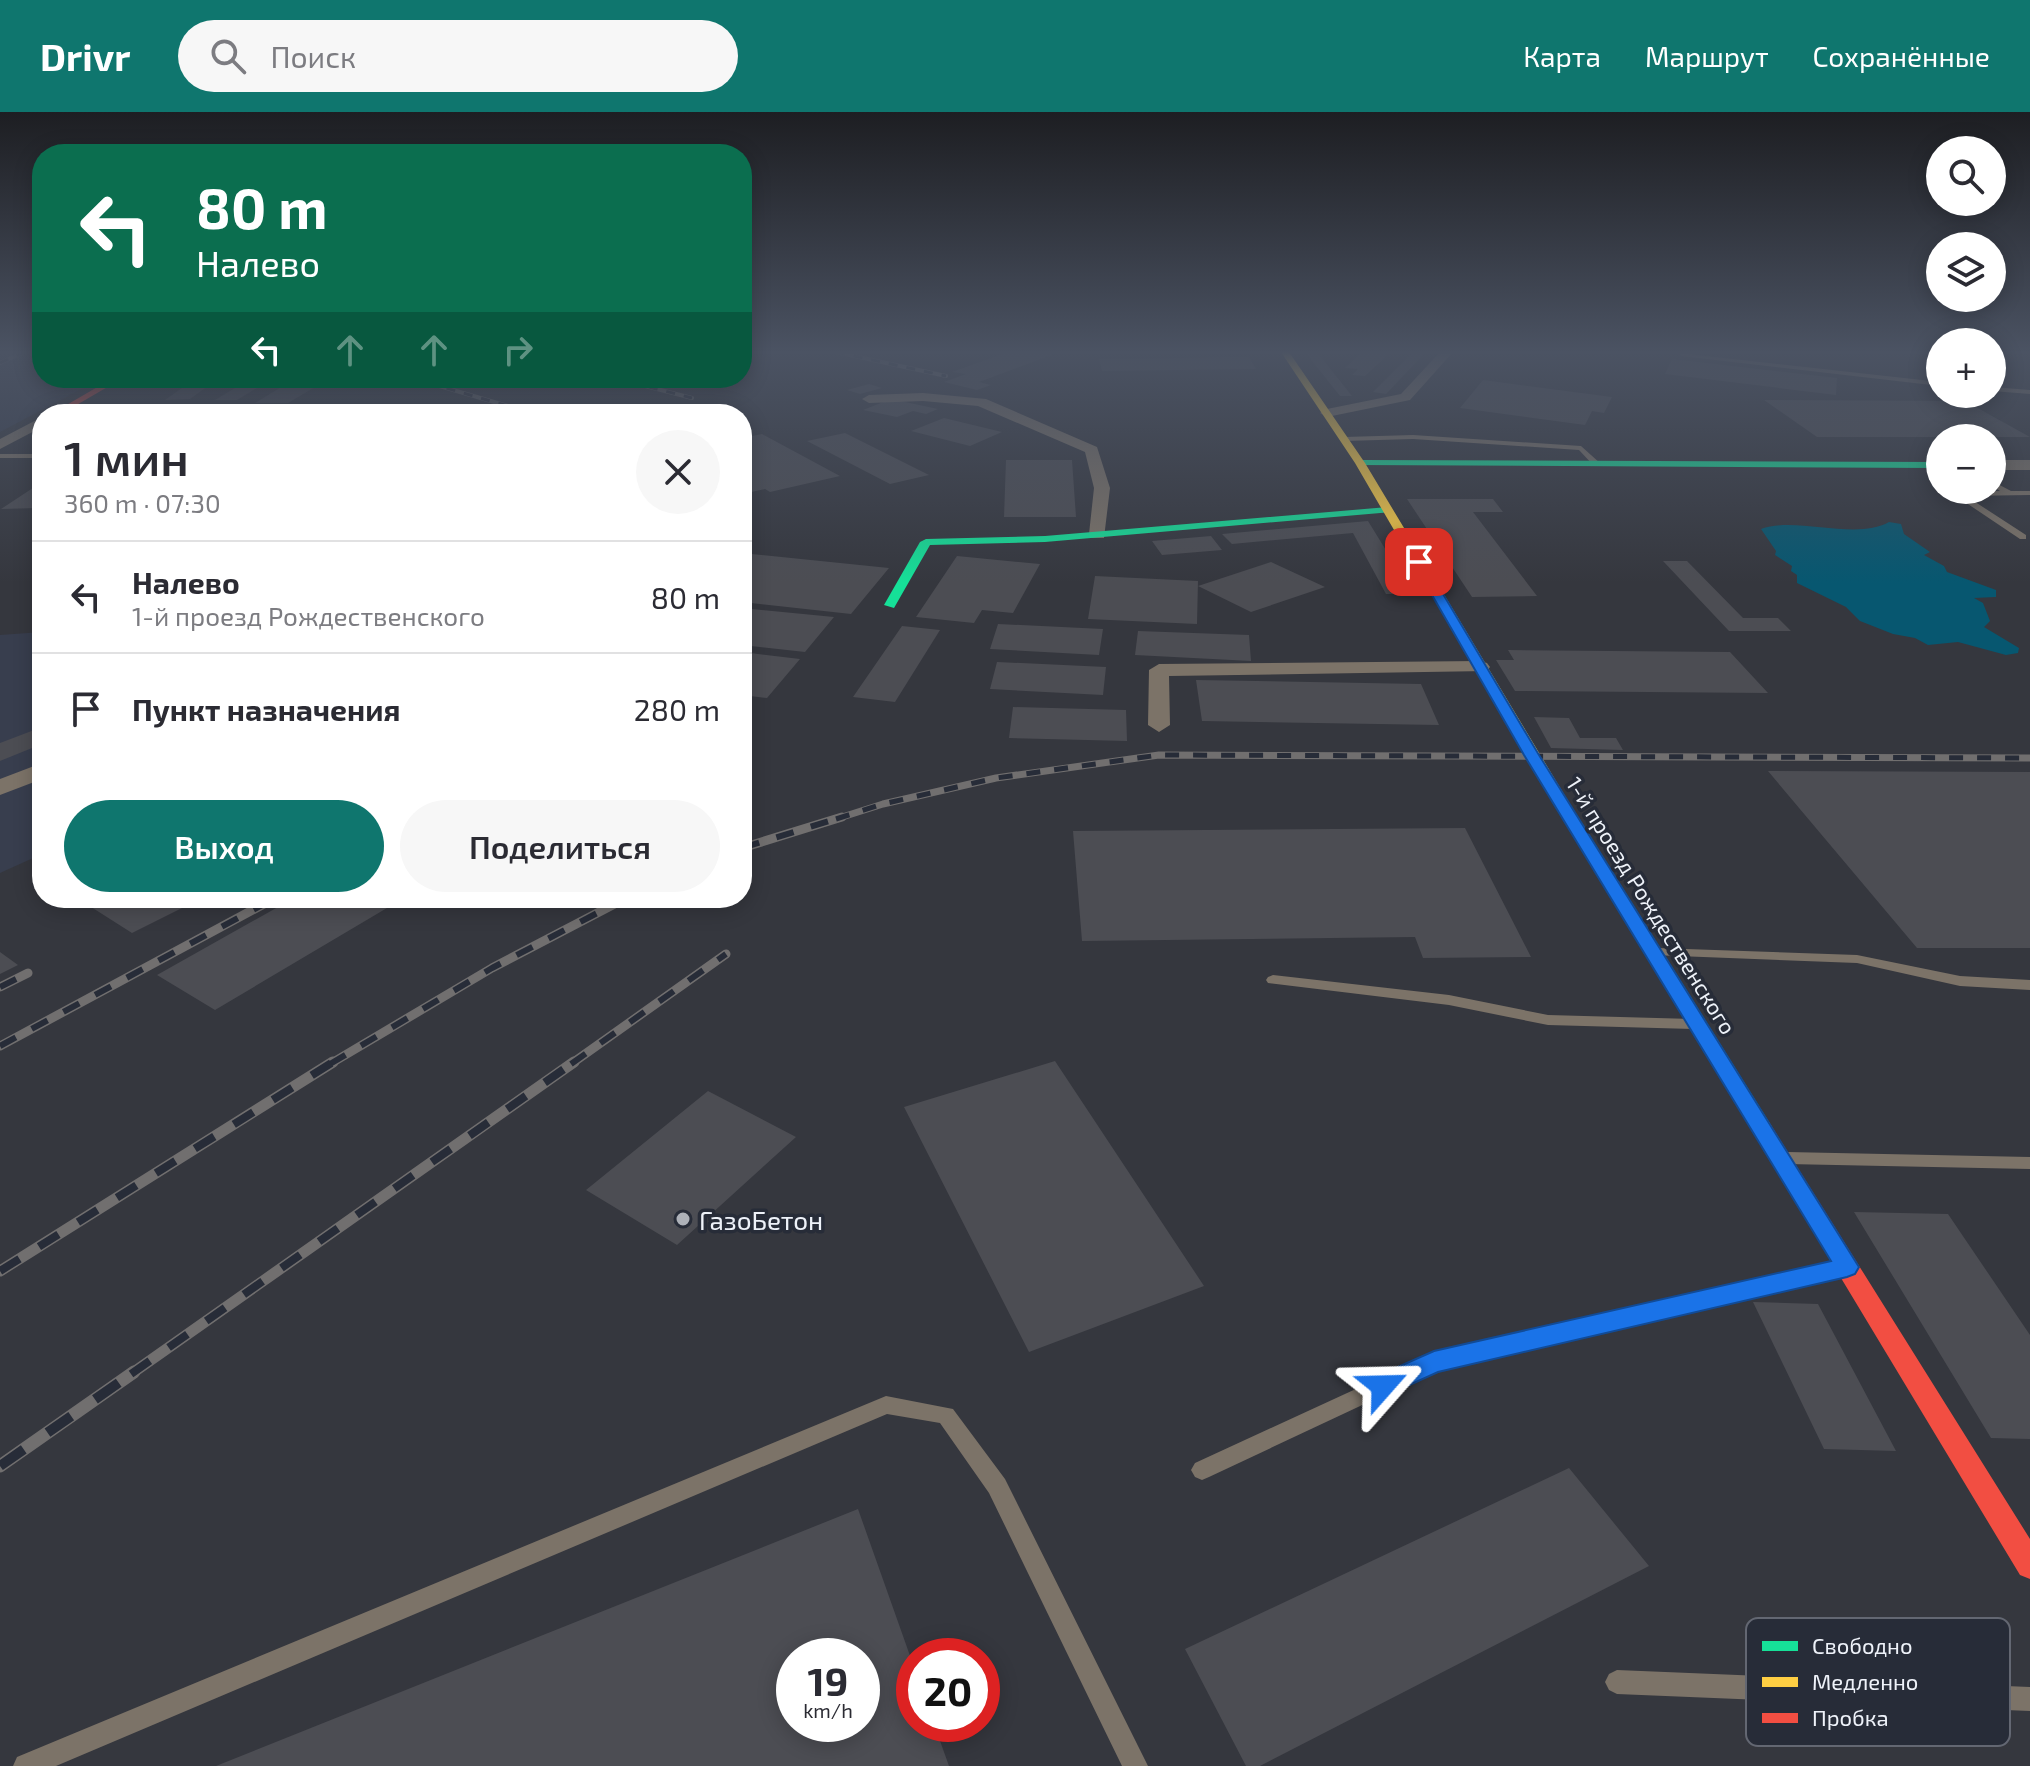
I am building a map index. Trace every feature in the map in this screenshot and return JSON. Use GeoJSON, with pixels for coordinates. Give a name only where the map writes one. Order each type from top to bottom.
{"type":"FeatureCollection","features":[{"type":"Feature","properties":{"kind":"street"},"geometry":{"type":"LineString","coordinates":[[0,445],[28,429]]}},
{"type":"Feature","properties":{"kind":"street"},"geometry":{"type":"LineString","coordinates":[[1044,429],[1092,450],[1102,488],[1098,534]]}},
{"type":"Feature","properties":{"kind":"street","name":"1-й проезд Рождественского"},"geometry":{"type":"LineString","coordinates":[[1338,429],[1653,952],[2030,1565]]}},
{"type":"Feature","properties":{"kind":"street"},"geometry":{"type":"LineString","coordinates":[[1360,463],[1926,465]]}},
{"type":"Feature","properties":{"kind":"street"},"geometry":{"type":"LineString","coordinates":[[2006,465],[2030,465]]}},
{"type":"Feature","properties":{"kind":"street"},"geometry":{"type":"LineString","coordinates":[[890,605],[926,542],[1098,534],[1388,510]]}},
{"type":"Feature","properties":{"kind":"street"},"geometry":{"type":"LineString","coordinates":[[1159,725],[1159,670],[1480,667]]}},
{"type":"Feature","properties":{"kind":"street"},"geometry":{"type":"LineString","coordinates":[[0,788],[32,774]]}},
{"type":"Feature","properties":{"kind":"lane"},"geometry":{"type":"LineString","coordinates":[[1344,439],[1413,437],[1581,448],[1597,464]]}},
{"type":"Feature","properties":{"kind":"lane"},"geometry":{"type":"LineString","coordinates":[[0,456],[32,456]]}},
{"type":"Feature","properties":{"kind":"lane"},"geometry":{"type":"LineString","coordinates":[[2023,537],[1957,494],[2030,493]]}},
{"type":"Feature","properties":{"kind":"lane"},"geometry":{"type":"LineString","coordinates":[[1653,952],[1857,959],[1960,981],[2030,985]]}},
{"type":"Feature","properties":{"kind":"lane"},"geometry":{"type":"LineString","coordinates":[[1273,980],[1449,1000],[1548,1020],[1698,1025]]}},
{"type":"Feature","properties":{"kind":"lane"},"geometry":{"type":"LineString","coordinates":[[1779,1157],[2030,1163]]}},
{"type":"Feature","properties":{"kind":"lane"},"geometry":{"type":"LineString","coordinates":[[1202,1470],[1434,1362],[1847,1267]]}},
{"type":"Feature","properties":{"kind":"lane"},"geometry":{"type":"LineString","coordinates":[[26,1766],[886,1405],[946,1415],[997,1486],[1135,1766]]}},
{"type":"Feature","properties":{"kind":"lane"},"geometry":{"type":"LineString","coordinates":[[1617,1682],[1746,1687]]}},
{"type":"Feature","properties":{"kind":"lane"},"geometry":{"type":"LineString","coordinates":[[2010,1698],[2030,1699]]}},
{"type":"Feature","properties":{"kind":"shaded area"},"geometry":{"type":"Polygon","coordinates":[[[32,633],[32,859],[0,873],[0,635],[32,633]]]}},
{"type":"Feature","properties":{"kind":"water"},"geometry":{"type":"Polygon","coordinates":[[[1889,522],[1901,524],[1904,534],[1930,552],[1924,555],[1944,566],[1947,572],[1996,590],[1996,597],[1974,598],[1983,603],[1990,621],[1984,627],[2019,648],[2018,653],[2006,655],[1958,642],[1928,645],[1860,621],[1846,607],[1797,583],[1792,566],[1775,555],[1776,551],[1761,529],[1791,525],[1860,529],[1889,522]]]}},
{"type":"Feature","properties":{"kind":"building"},"geometry":{"type":"Polygon","coordinates":[[[990,429],[1002,432],[970,446],[911,431],[990,429]]]}},
{"type":"Feature","properties":{"kind":"building"},"geometry":{"type":"Polygon","coordinates":[[[1806,429],[1926,429],[1926,437],[1817,437],[1806,429]]]}},
{"type":"Feature","properties":{"kind":"building"},"geometry":{"type":"Polygon","coordinates":[[[2006,429],[2016,429],[2030,437],[2006,437],[2006,429]]]}},
{"type":"Feature","properties":{"kind":"building"},"geometry":{"type":"Polygon","coordinates":[[[845,433],[929,475],[890,484],[807,441],[845,433]]]}},
{"type":"Feature","properties":{"kind":"building"},"geometry":{"type":"Polygon","coordinates":[[[762,434],[840,476],[770,492],[765,489],[752,492],[752,436],[762,434]]]}},
{"type":"Feature","properties":{"kind":"building"},"geometry":{"type":"Polygon","coordinates":[[[1006,460],[1072,460],[1076,517],[1004,517],[1006,460]]]}},
{"type":"Feature","properties":{"kind":"building"},"geometry":{"type":"Polygon","coordinates":[[[32,489],[32,508],[1,509],[32,489]]]}},
{"type":"Feature","properties":{"kind":"building"},"geometry":{"type":"Polygon","coordinates":[[[1407,499],[1493,499],[1503,512],[1473,512],[1537,596],[1472,597],[1407,499]]]}},
{"type":"Feature","properties":{"kind":"building"},"geometry":{"type":"Polygon","coordinates":[[[1368,521],[1413,594],[1386,594],[1353,533],[1232,544],[1222,534],[1368,521]]]}},
{"type":"Feature","properties":{"kind":"building"},"geometry":{"type":"Polygon","coordinates":[[[1211,536],[1222,550],[1162,555],[1152,541],[1211,536]]]}},
{"type":"Feature","properties":{"kind":"building"},"geometry":{"type":"Polygon","coordinates":[[[752,554],[889,568],[851,614],[752,603],[752,554]]]}},
{"type":"Feature","properties":{"kind":"building"},"geometry":{"type":"Polygon","coordinates":[[[957,556],[1040,564],[1013,613],[982,610],[974,623],[916,617],[957,556]]]}},
{"type":"Feature","properties":{"kind":"building"},"geometry":{"type":"Polygon","coordinates":[[[1663,561],[1687,561],[1743,618],[1778,618],[1791,631],[1729,631],[1663,561]]]}},
{"type":"Feature","properties":{"kind":"building"},"geometry":{"type":"Polygon","coordinates":[[[1271,562],[1325,587],[1251,612],[1198,586],[1271,562]]]}},
{"type":"Feature","properties":{"kind":"building"},"geometry":{"type":"Polygon","coordinates":[[[1095,576],[1198,581],[1197,624],[1088,619],[1095,576]]]}},
{"type":"Feature","properties":{"kind":"building"},"geometry":{"type":"Polygon","coordinates":[[[752,609],[834,617],[805,652],[752,646],[752,609]]]}},
{"type":"Feature","properties":{"kind":"building"},"geometry":{"type":"Polygon","coordinates":[[[998,624],[1103,629],[1099,655],[990,649],[998,624]]]}},
{"type":"Feature","properties":{"kind":"building"},"geometry":{"type":"Polygon","coordinates":[[[902,626],[940,630],[895,702],[853,697],[902,626]]]}},
{"type":"Feature","properties":{"kind":"building"},"geometry":{"type":"Polygon","coordinates":[[[1138,631],[1249,635],[1251,661],[1135,655],[1138,631]]]}},
{"type":"Feature","properties":{"kind":"building"},"geometry":{"type":"Polygon","coordinates":[[[1508,650],[1730,652],[1768,693],[1515,691],[1496,660],[1514,660],[1508,650]]]}},
{"type":"Feature","properties":{"kind":"building"},"geometry":{"type":"Polygon","coordinates":[[[752,653],[800,659],[767,698],[752,696],[752,653]]]}},
{"type":"Feature","properties":{"kind":"building"},"geometry":{"type":"Polygon","coordinates":[[[997,662],[1106,667],[1103,695],[990,689],[997,662]]]}},
{"type":"Feature","properties":{"kind":"building"},"geometry":{"type":"Polygon","coordinates":[[[1196,680],[1421,684],[1439,725],[1202,721],[1196,680]]]}},
{"type":"Feature","properties":{"kind":"building"},"geometry":{"type":"Polygon","coordinates":[[[1013,707],[1126,710],[1127,741],[1009,738],[1013,707]]]}},
{"type":"Feature","properties":{"kind":"building"},"geometry":{"type":"Polygon","coordinates":[[[1534,717],[1569,718],[1580,738],[1616,738],[1623,750],[1551,748],[1534,717]]]}},
{"type":"Feature","properties":{"kind":"building"},"geometry":{"type":"Polygon","coordinates":[[[32,731],[32,748],[0,761],[0,743],[32,731]]]}},
{"type":"Feature","properties":{"kind":"building"},"geometry":{"type":"Polygon","coordinates":[[[1768,771],[2030,772],[2030,948],[1917,948],[1768,771]]]}},
{"type":"Feature","properties":{"kind":"building"},"geometry":{"type":"Polygon","coordinates":[[[1465,828],[1531,957],[1423,958],[1415,937],[1082,941],[1073,831],[1465,828]]]}},
{"type":"Feature","properties":{"kind":"building"},"geometry":{"type":"Polygon","coordinates":[[[93,908],[182,908],[132,933],[93,908]]]}},
{"type":"Feature","properties":{"kind":"building"},"geometry":{"type":"Polygon","coordinates":[[[276,908],[387,908],[215,1010],[157,975],[276,908]]]}},
{"type":"Feature","properties":{"kind":"building"},"geometry":{"type":"Polygon","coordinates":[[[0,952],[18,965],[0,974],[0,952]]]}},
{"type":"Feature","properties":{"kind":"building"},"geometry":{"type":"Polygon","coordinates":[[[1055,1061],[1204,1286],[1029,1352],[904,1107],[1055,1061]]]}},
{"type":"Feature","properties":{"kind":"building"},"geometry":{"type":"Polygon","coordinates":[[[708,1091],[796,1137],[677,1245],[586,1190],[708,1091]]]}},
{"type":"Feature","properties":{"kind":"building"},"geometry":{"type":"Polygon","coordinates":[[[1854,1212],[1948,1214],[2030,1335],[2030,1439],[1991,1438],[1854,1212]]]}},
{"type":"Feature","properties":{"kind":"building"},"geometry":{"type":"Polygon","coordinates":[[[1753,1302],[1818,1304],[1896,1451],[1824,1449],[1753,1302]]]}},
{"type":"Feature","properties":{"kind":"building"},"geometry":{"type":"Polygon","coordinates":[[[1569,1468],[1649,1566],[1260,1766],[1246,1766],[1185,1649],[1569,1468]]]}},
{"type":"Feature","properties":{"kind":"building"},"geometry":{"type":"Polygon","coordinates":[[[858,1509],[904,1638],[896,1638],[896,1742],[940,1742],[949,1766],[216,1766],[858,1509]]]}},
{"type":"Feature","properties":{"kind":"railway"},"geometry":{"type":"LineString","coordinates":[[836,819],[883,804],[996,778],[1159,755],[2030,758]]}},
{"type":"Feature","properties":{"kind":"railway"},"geometry":{"type":"LineString","coordinates":[[752,845],[842,817]]}},
{"type":"Feature","properties":{"kind":"railway"},"geometry":{"type":"LineString","coordinates":[[0,1046],[256,908]]}},
{"type":"Feature","properties":{"kind":"railway"},"geometry":{"type":"LineString","coordinates":[[330,1064],[492,968],[607,908]]}},
{"type":"Feature","properties":{"kind":"railway"},"geometry":{"type":"LineString","coordinates":[[571,1064],[726,954]]}},
{"type":"Feature","properties":{"kind":"railway"},"geometry":{"type":"LineString","coordinates":[[0,987],[28,973]]}},
{"type":"Feature","properties":{"kind":"railway"},"geometry":{"type":"LineString","coordinates":[[0,1271],[333,1062]]}},
{"type":"Feature","properties":{"kind":"railway"},"geometry":{"type":"LineString","coordinates":[[131,1374],[574,1062]]}},
{"type":"Feature","properties":{"kind":"railway"},"geometry":{"type":"LineString","coordinates":[[0,1466],[134,1372]]}},
{"type":"Feature","properties":{"kind":"traffic: fast"},"geometry":{"type":"LineString","coordinates":[[1360,463],[1926,465]]}},
{"type":"Feature","properties":{"kind":"traffic: fast"},"geometry":{"type":"LineString","coordinates":[[890,605],[926,542],[1045,539],[1388,510]]}},
{"type":"Feature","properties":{"kind":"traffic: fast"},"geometry":{"type":"LineString","coordinates":[[1557,796],[1761,1127]]}},
{"type":"Feature","properties":{"kind":"traffic: slow"},"geometry":{"type":"LineString","coordinates":[[1337,429],[1557,796]]}},
{"type":"Feature","properties":{"kind":"traffic: jam"},"geometry":{"type":"LineString","coordinates":[[1761,1127],[2030,1565]]}},
{"type":"Feature","properties":{"kind":"place","name":"ГазоБетон"},"geometry":{"type":"Point","coordinates":[683,1219]}},
{"type":"Feature","properties":{"kind":"route"},"geometry":{"type":"LineString","coordinates":[[1383,1386],[1434,1362],[1847,1267],[1532,755],[1419,562]]}}]}
